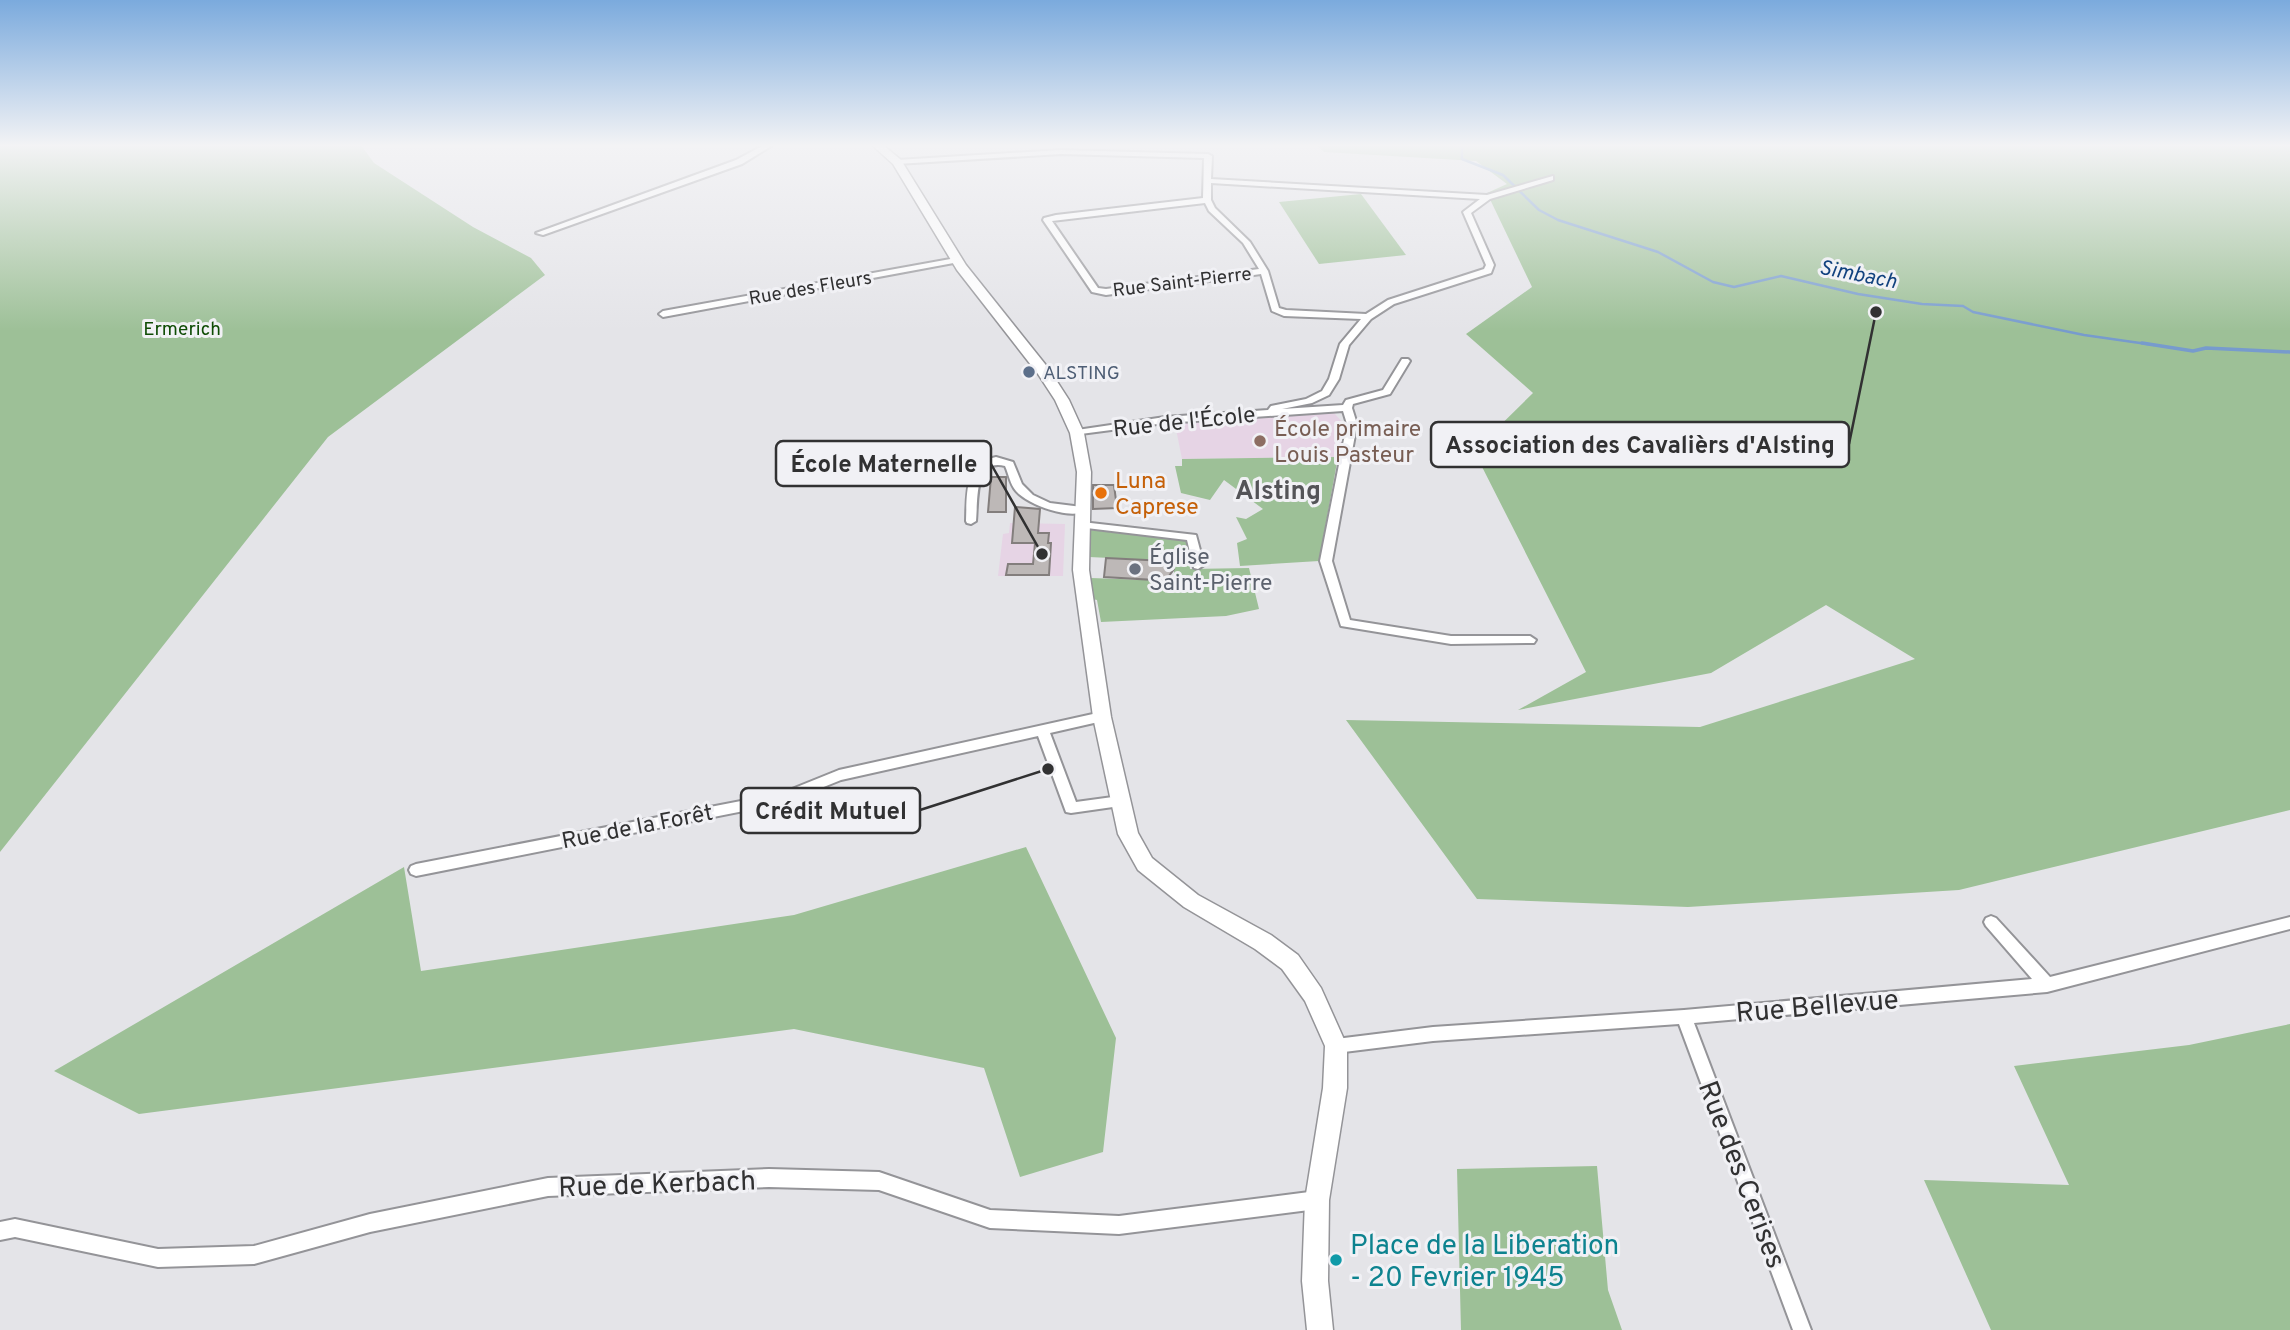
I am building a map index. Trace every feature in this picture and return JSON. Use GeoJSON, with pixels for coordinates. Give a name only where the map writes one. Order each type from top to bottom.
{"type":"FeatureCollection","features":[{"type":"Feature","properties":{"kind":"main road"},"geometry":{"type":"LineString","coordinates":[[924,207],[956,260],[1044,372],[1062,400],[1077,433],[1084,472],[1081,570],[1102,717],[1128,834],[1145,864],[1191,901],[1263,942],[1290,962],[1313,995],[1336,1046],[1335,1088],[1317,1200],[1315,1281],[1320,1330]]}},
{"type":"Feature","properties":{"kind":"street"},"geometry":{"type":"LineString","coordinates":[[540,233],[613,207]]}},
{"type":"Feature","properties":{"kind":"street","name":"Rue Saint-Pierre"},"geometry":{"type":"LineString","coordinates":[[1140,207],[1056,216],[1047,220],[1095,290],[1106,292],[1264,271]]}},
{"type":"Feature","properties":{"kind":"street"},"geometry":{"type":"LineString","coordinates":[[1211,207],[1246,242],[1264,271],[1275,309],[1284,313],[1368,317]]}},
{"type":"Feature","properties":{"kind":"street"},"geometry":{"type":"LineString","coordinates":[[1271,413],[1274,408],[1309,401],[1325,393],[1334,379],[1345,344],[1368,317],[1391,302],[1429,288],[1468,280],[1488,271],[1490,265],[1467,212],[1474,207]]}},
{"type":"Feature","properties":{"kind":"street","name":"Rue des Fleurs"},"geometry":{"type":"LineString","coordinates":[[663,314],[956,260]]}},
{"type":"Feature","properties":{"kind":"street"},"geometry":{"type":"LineString","coordinates":[[1405,361],[1387,392],[1349,402],[1347,408],[1352,424],[1326,561],[1345,623],[1451,639],[1530,640]]}},
{"type":"Feature","properties":{"kind":"street","name":"Rue de l'École"},"geometry":{"type":"LineString","coordinates":[[1077,433],[1165,420],[1347,408]]}},
{"type":"Feature","properties":{"kind":"street"},"geometry":{"type":"LineString","coordinates":[[971,521],[975,474],[980,466],[991,461],[1009,464],[1018,486],[1030,496],[1055,508],[1082,518],[1192,537],[1199,565]]}},
{"type":"Feature","properties":{"kind":"street","name":"Rue de la Forêt"},"geometry":{"type":"LineString","coordinates":[[416,870],[784,798],[839,775],[1102,717]]}},
{"type":"Feature","properties":{"kind":"street"},"geometry":{"type":"LineString","coordinates":[[1041,729],[1071,808],[1120,801]]}},
{"type":"Feature","properties":{"kind":"street"},"geometry":{"type":"LineString","coordinates":[[1991,922],[2047,985]]}},
{"type":"Feature","properties":{"kind":"street","name":"Rue Bellevue"},"geometry":{"type":"LineString","coordinates":[[1336,1046],[1433,1034],[1684,1017],[2047,985],[2290,923]]}},
{"type":"Feature","properties":{"kind":"street","name":"Rue des Cerises"},"geometry":{"type":"LineString","coordinates":[[1684,1017],[1802,1330]]}},
{"type":"Feature","properties":{"kind":"street","name":"Rue de Kerbach"},"geometry":{"type":"LineString","coordinates":[[0,1231],[15,1228],[158,1258],[254,1255],[370,1223],[548,1187],[769,1178],[879,1181],[990,1219],[1119,1224],[1317,1200]]}},
{"type":"Feature","properties":{"kind":"shaded area","name":"École primaire Louis Pasteur"},"geometry":{"type":"Polygon","coordinates":[[[1334,413],[1346,426],[1338,457],[1182,459],[1175,424],[1334,413]]]}},
{"type":"Feature","properties":{"kind":"shaded area"},"geometry":{"type":"Polygon","coordinates":[[[1010,523],[1065,524],[1063,576],[998,576],[1003,534],[1009,533],[1010,523]]]}},
{"type":"Feature","properties":{"kind":"green space","name":"Ermerich"},"geometry":{"type":"Polygon","coordinates":[[[0,207],[442,207],[531,258],[545,275],[328,437],[0,852],[0,207]]]}},
{"type":"Feature","properties":{"kind":"green space"},"geometry":{"type":"Polygon","coordinates":[[[1282,207],[1371,207],[1406,255],[1319,264],[1282,207]]]}},
{"type":"Feature","properties":{"kind":"green space"},"geometry":{"type":"Polygon","coordinates":[[[1494,207],[2290,207],[2290,810],[1959,890],[1688,907],[1477,899],[1346,720],[1700,727],[1915,659],[1826,605],[1711,673],[1518,710],[1586,672],[1474,451],[1533,393],[1466,334],[1532,287],[1494,207]]]}},
{"type":"Feature","properties":{"kind":"green space"},"geometry":{"type":"Polygon","coordinates":[[[1338,457],[1319,561],[1240,566],[1237,543],[1247,539],[1236,517],[1246,519],[1263,509],[1224,480],[1210,500],[1181,493],[1175,466],[1182,466],[1182,459],[1338,457]]]}},
{"type":"Feature","properties":{"kind":"green space"},"geometry":{"type":"Polygon","coordinates":[[[1091,530],[1186,541],[1190,569],[1249,568],[1259,609],[1226,616],[1101,622],[1097,600],[1092,599],[1091,578],[1174,581],[1174,561],[1089,557],[1091,530]]]}},
{"type":"Feature","properties":{"kind":"green space"},"geometry":{"type":"Polygon","coordinates":[[[1026,847],[1116,1038],[1103,1152],[1020,1177],[984,1068],[794,1029],[139,1114],[54,1071],[404,867],[421,971],[794,915],[1026,847]]]}},
{"type":"Feature","properties":{"kind":"green space"},"geometry":{"type":"Polygon","coordinates":[[[2290,1024],[2290,1330],[1991,1330],[1924,1180],[2069,1185],[2014,1066],[2189,1045],[2290,1024]]]}},
{"type":"Feature","properties":{"kind":"green space"},"geometry":{"type":"Polygon","coordinates":[[[1597,1166],[1608,1290],[1622,1330],[1461,1330],[1457,1169],[1597,1166]]]}},
{"type":"Feature","properties":{"kind":"building"},"geometry":{"type":"Polygon","coordinates":[[[991,477],[1006,477],[1006,512],[988,512],[991,477]]]}},
{"type":"Feature","properties":{"kind":"building","name":"Luna Caprese"},"geometry":{"type":"Polygon","coordinates":[[[1093,485],[1114,485],[1117,508],[1093,509],[1093,485]]]}},
{"type":"Feature","properties":{"kind":"building"},"geometry":{"type":"Polygon","coordinates":[[[1015,507],[1040,509],[1038,533],[1049,533],[1048,543],[1051,543],[1049,575],[1006,575],[1008,564],[1033,564],[1035,543],[1012,543],[1015,507]]]}},
{"type":"Feature","properties":{"kind":"building","name":"Église Saint-Pierre"},"geometry":{"type":"Polygon","coordinates":[[[1106,558],[1166,561],[1174,569],[1169,576],[1173,581],[1104,577],[1106,558]]]}},
{"type":"Feature","properties":{"kind":"waterway","name":"Simbach"},"geometry":{"type":"LineString","coordinates":[[1536,207],[1558,220],[1658,252],[1713,282],[1734,287],[1781,276],[1858,294],[1922,304],[1963,306],[1973,312],[2084,335],[2154,345]]}},
{"type":"Feature","properties":{"kind":"waterway","name":"Simbach"},"geometry":{"type":"LineString","coordinates":[[2142,343],[2193,351],[2206,348],[2290,352]]}},
{"type":"Feature","properties":{"kind":"place","name":"Association des Cavalièrs d'Alsting"},"geometry":{"type":"Point","coordinates":[1876,312]}},
{"type":"Feature","properties":{"kind":"place","name":"ALSTING"},"geometry":{"type":"Point","coordinates":[1029,372]}},
{"type":"Feature","properties":{"kind":"place","name":"École primaire Louis Pasteur"},"geometry":{"type":"Point","coordinates":[1260,441]}},
{"type":"Feature","properties":{"kind":"place","name":"Luna Caprese"},"geometry":{"type":"Point","coordinates":[1101,493]}},
{"type":"Feature","properties":{"kind":"place","name":"École Maternelle"},"geometry":{"type":"Point","coordinates":[1042,554]}},
{"type":"Feature","properties":{"kind":"place","name":"Église Saint-Pierre"},"geometry":{"type":"Point","coordinates":[1135,569]}},
{"type":"Feature","properties":{"kind":"place","name":"Crédit Mutuel"},"geometry":{"type":"Point","coordinates":[1048,769]}},
{"type":"Feature","properties":{"kind":"place","name":"Place de la Liberation - 20 Fevrier 1945"},"geometry":{"type":"Point","coordinates":[1336,1260]}},
{"type":"Feature","properties":{"kind":"district","name":"Alsting"},"geometry":{"type":"Point","coordinates":[1278,490]}}]}
